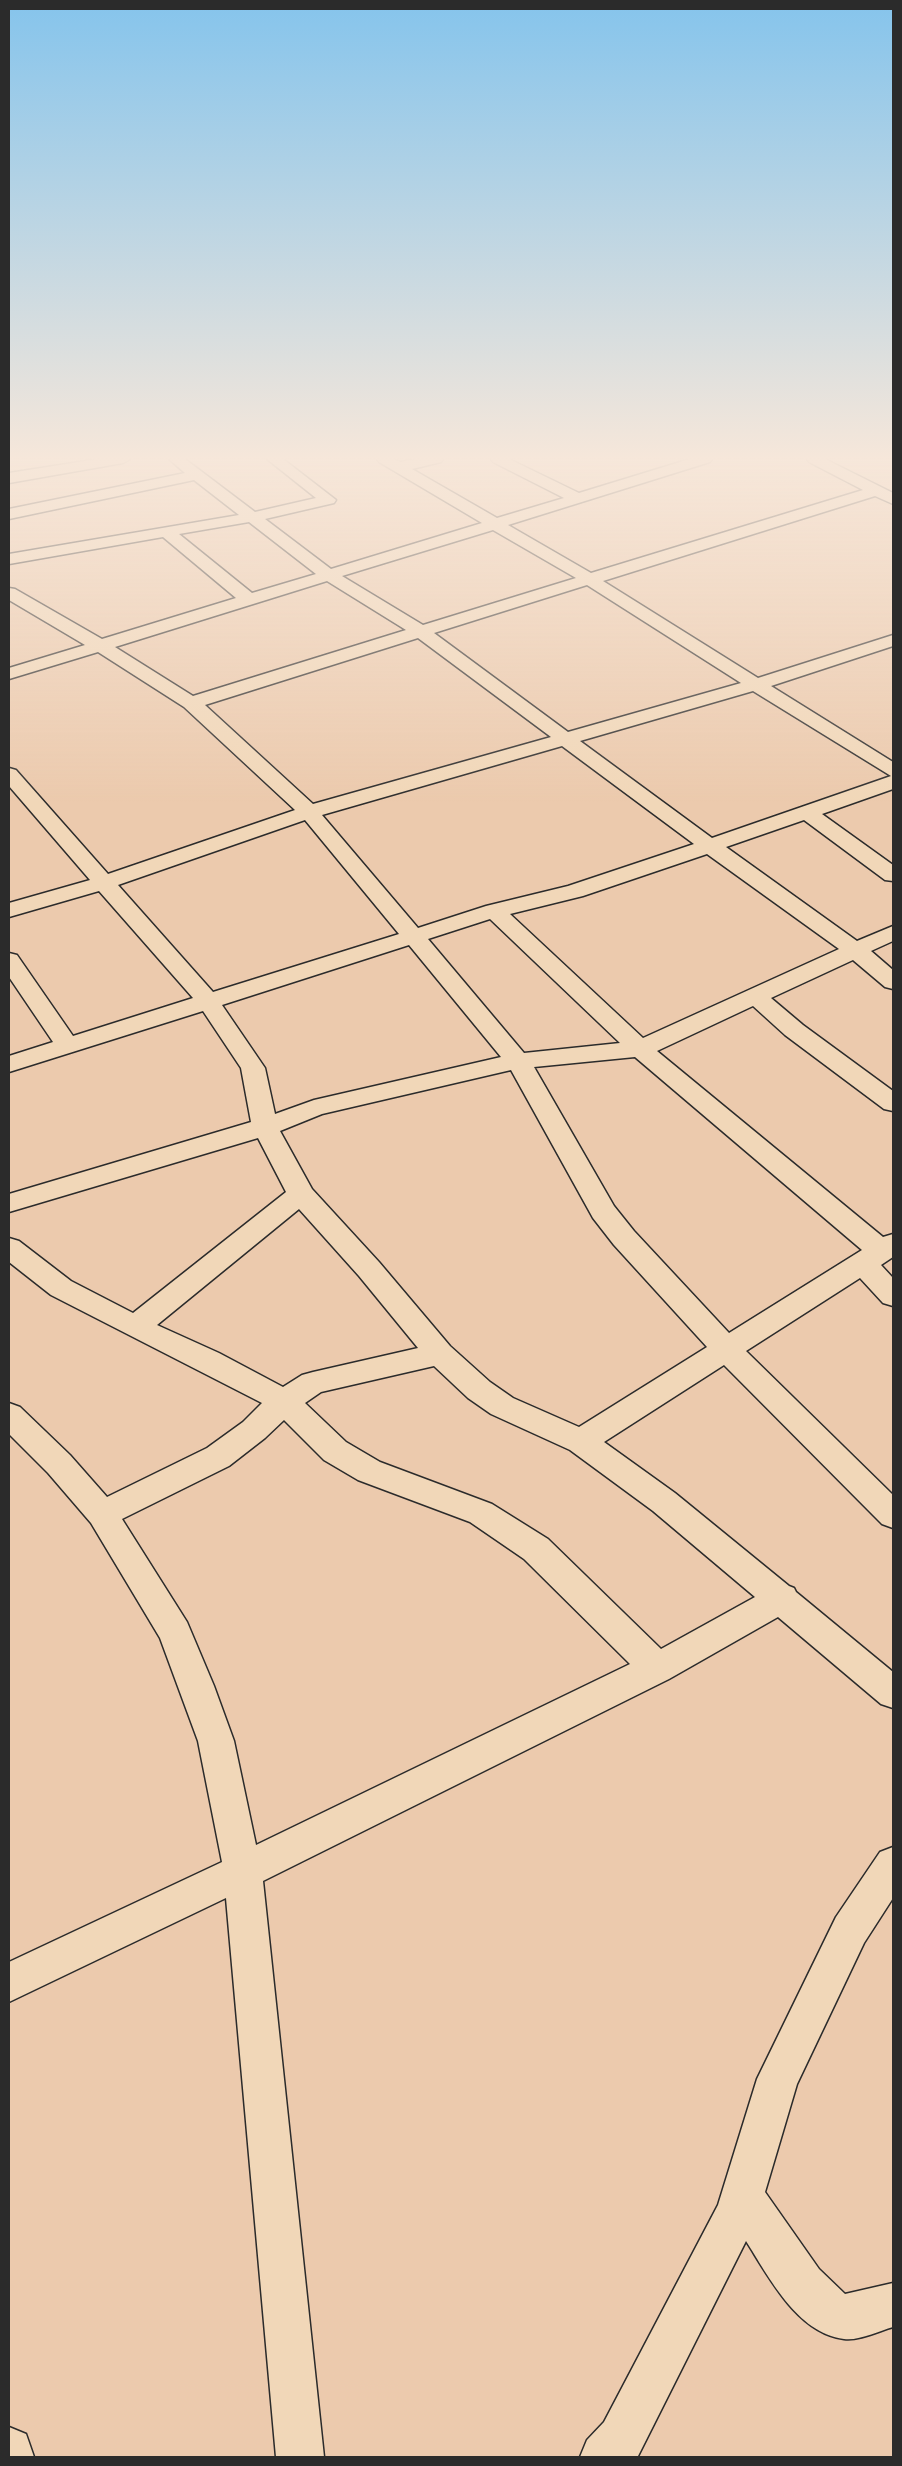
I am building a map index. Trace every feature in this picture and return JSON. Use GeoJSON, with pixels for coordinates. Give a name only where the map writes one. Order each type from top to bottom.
{"type":"FeatureCollection","features":[{"type":"Feature","properties":{"kind":"street"},"geometry":{"type":"LineString","coordinates":[[218,574],[248,599]]}},
{"type":"Feature","properties":{"kind":"street"},"geometry":{"type":"LineString","coordinates":[[9,674],[331,574]]}},
{"type":"Feature","properties":{"kind":"street"},"geometry":{"type":"LineString","coordinates":[[581,574],[893,771]]}},
{"type":"Feature","properties":{"kind":"street"},"geometry":{"type":"LineString","coordinates":[[190,704],[605,574]]}},
{"type":"Feature","properties":{"kind":"street"},"geometry":{"type":"LineString","coordinates":[[328,575],[421,632],[709,845],[857,951],[893,982]]}},
{"type":"Feature","properties":{"kind":"street"},"geometry":{"type":"LineString","coordinates":[[9,593],[99,645],[190,704],[226,732],[309,812],[518,1060],[603,1212],[725,1348],[893,1515]]}},
{"type":"Feature","properties":{"kind":"street"},"geometry":{"type":"LineString","coordinates":[[9,910],[105,882],[309,812],[754,685],[893,640]]}},
{"type":"Feature","properties":{"kind":"street"},"geometry":{"type":"LineString","coordinates":[[9,774],[208,1001],[253,1068],[265,1127],[301,1194],[376,1277],[440,1354],[479,1390],[502,1406],[580,1441],[664,1502],[782,1598],[893,1693]]}},
{"type":"Feature","properties":{"kind":"street"},"geometry":{"type":"LineString","coordinates":[[9,1064],[494,911],[575,891],[893,782]]}},
{"type":"Feature","properties":{"kind":"street"},"geometry":{"type":"LineString","coordinates":[[806,812],[893,874]]}},
{"type":"Feature","properties":{"kind":"street"},"geometry":{"type":"LineString","coordinates":[[494,911],[640,1049],[879,1253],[893,1296]]}},
{"type":"Feature","properties":{"kind":"street"},"geometry":{"type":"LineString","coordinates":[[9,1203],[265,1127],[314,1108],[518,1060],[640,1049],[893,933]]}},
{"type":"Feature","properties":{"kind":"street"},"geometry":{"type":"LineString","coordinates":[[9,960],[68,1046]]}},
{"type":"Feature","properties":{"kind":"street"},"geometry":{"type":"LineString","coordinates":[[756,997],[794,1030],[893,1103]]}},
{"type":"Feature","properties":{"kind":"street"},"geometry":{"type":"LineString","coordinates":[[135,1327],[301,1194]]}},
{"type":"Feature","properties":{"kind":"street"},"geometry":{"type":"LineString","coordinates":[[9,1248],[61,1288],[135,1327],[209,1361],[284,1401],[335,1451],[369,1472],[481,1512],[536,1549],[658,1668]]}},
{"type":"Feature","properties":{"kind":"street"},"geometry":{"type":"LineString","coordinates":[[580,1441],[725,1348],[879,1253]]}},
{"type":"Feature","properties":{"kind":"street"},"geometry":{"type":"LineString","coordinates":[[102,1514],[218,1457],[254,1430],[284,1401],[313,1383],[440,1354]]}},
{"type":"Feature","properties":{"kind":"street"},"geometry":{"type":"LineString","coordinates":[[9,1415],[59,1464],[102,1514],[175,1632],[198,1686],[216,1741],[244,1871],[300,2457]]}},
{"type":"Feature","properties":{"kind":"street"},"geometry":{"type":"LineString","coordinates":[[9,1982],[244,1871],[658,1668],[720,1636],[782,1598]]}},
{"type":"Feature","properties":{"kind":"street"},"geometry":{"type":"LineString","coordinates":[[619,2451],[737,2213],[778,2079],[850,1930],[893,1865]]}},
{"type":"Feature","properties":{"kind":"street"},"geometry":{"type":"LineString","coordinates":[[742,2195],[806,2292],[829,2312],[845,2317],[893,2304]]}},
{"type":"Feature","properties":{"kind":"street"},"geometry":{"type":"LineString","coordinates":[[9,2451],[10,2457]]}}]}
